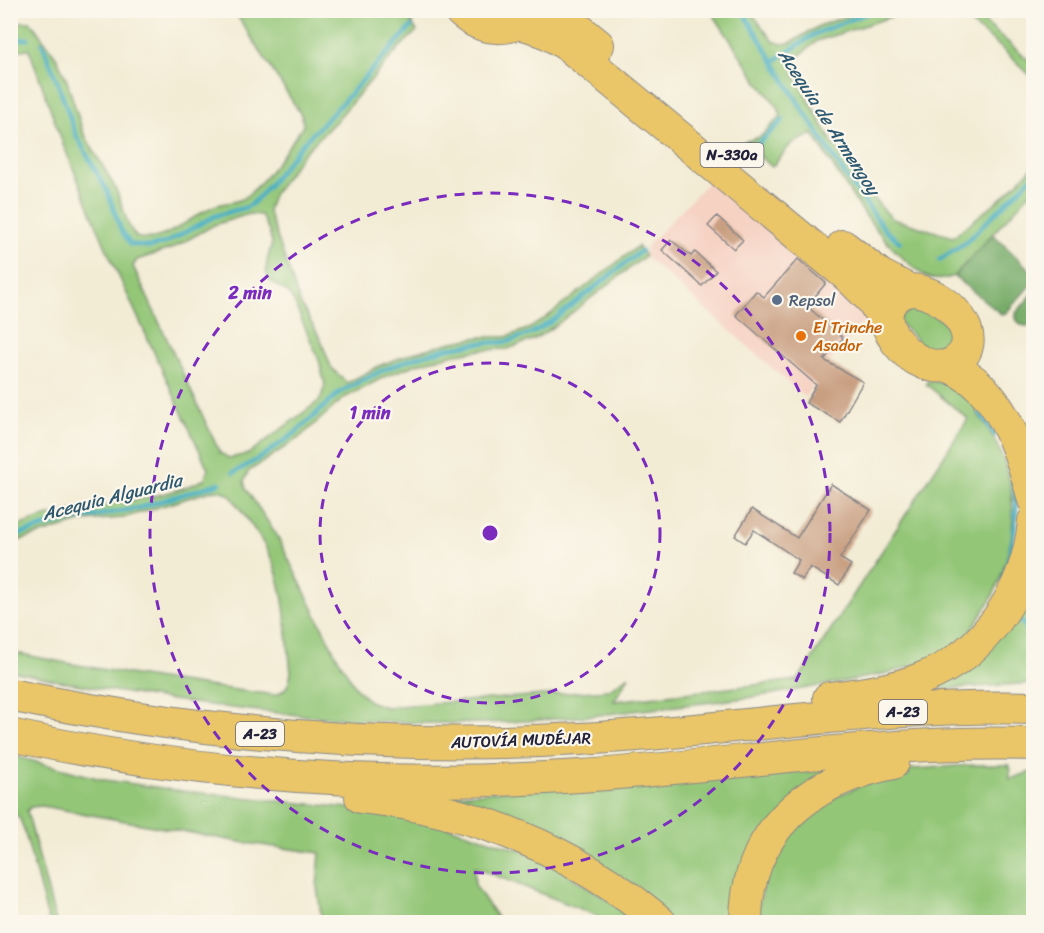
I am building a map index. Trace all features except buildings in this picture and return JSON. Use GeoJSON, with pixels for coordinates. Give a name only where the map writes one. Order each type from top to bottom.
{"type":"FeatureCollection","features":[{"type":"Feature","properties":{"kind":"highway","name":"N-330a"},"geometry":{"type":"LineString","coordinates":[[459,10],[466,17],[484,26],[502,28],[529,17],[540,28],[554,35],[578,54],[850,278],[872,300],[895,340],[908,352],[932,366],[957,355],[967,332],[963,322],[951,307],[927,292],[909,290],[871,269],[571,23],[561,10]]}},
{"type":"Feature","properties":{"kind":"highway"},"geometry":{"type":"LineString","coordinates":[[887,324],[886,316],[891,302],[909,290]]}},
{"type":"Feature","properties":{"kind":"highway"},"geometry":{"type":"LineString","coordinates":[[1034,446],[1012,404],[978,352],[957,355],[995,406],[1020,455],[1034,500]]}},
{"type":"Feature","properties":{"kind":"highway"},"geometry":{"type":"LineString","coordinates":[[666,734],[681,720],[892,688],[924,678],[951,664],[981,639],[1007,606],[1028,554],[1034,520]]}},
{"type":"Feature","properties":{"kind":"highway","name":"AUTOVÍA MUDÉJAR"},"geometry":{"type":"LineString","coordinates":[[10,694],[81,709],[196,727],[338,740],[477,743],[666,734],[864,714],[1023,708]]}},
{"type":"Feature","properties":{"kind":"highway","name":"A-23"},"geometry":{"type":"LineString","coordinates":[[10,735],[162,763],[258,773],[368,780],[470,781],[533,779],[942,745],[1024,744]]}},
{"type":"Feature","properties":{"kind":"highway"},"geometry":{"type":"LineString","coordinates":[[746,922],[749,888],[756,867],[764,847],[790,812],[806,798],[844,776],[904,760],[942,745]]}},
{"type":"Feature","properties":{"kind":"highway"},"geometry":{"type":"LineString","coordinates":[[258,773],[273,787],[411,804],[462,815],[509,831],[558,854],[591,873],[642,907],[660,922]]}},
{"type":"Feature","properties":{"kind":"shaded area","name":"Repsol"},"geometry":{"type":"Polygon","coordinates":[[[708,182],[846,286],[867,319],[828,363],[805,397],[645,256],[646,247],[708,182]]]}},
{"type":"Feature","properties":{"kind":"green space"},"geometry":{"type":"Polygon","coordinates":[[[234,11],[421,11],[411,22],[417,31],[302,155],[273,195],[268,210],[300,303],[320,338],[331,367],[347,383],[381,365],[413,353],[480,337],[506,337],[530,328],[638,246],[645,256],[535,339],[508,349],[481,350],[451,355],[417,364],[386,376],[344,398],[299,438],[248,472],[244,481],[246,489],[276,534],[336,655],[356,688],[369,701],[385,707],[608,690],[629,676],[614,701],[798,680],[968,419],[926,384],[928,380],[957,386],[981,407],[976,412],[998,446],[1010,483],[1013,522],[1006,561],[993,595],[966,638],[948,651],[916,665],[847,681],[746,698],[568,718],[481,723],[370,721],[315,717],[184,702],[11,671],[11,652],[142,676],[275,695],[287,686],[291,672],[282,595],[272,561],[262,541],[231,496],[223,491],[214,490],[123,518],[83,521],[11,543],[11,528],[60,513],[170,492],[205,479],[208,469],[109,255],[63,144],[29,49],[11,51],[11,27],[16,22],[31,22],[56,57],[66,78],[83,132],[116,189],[129,226],[136,237],[147,239],[157,237],[178,228],[207,209],[244,198],[270,171],[303,126],[302,116],[234,11]],[[249,214],[214,225],[173,248],[137,260],[133,266],[220,453],[229,458],[248,454],[320,400],[325,385],[319,360],[294,302],[288,293],[269,280],[266,271],[272,243],[261,215],[249,214]]]}},
{"type":"Feature","properties":{"kind":"green space"},"geometry":{"type":"Polygon","coordinates":[[[711,11],[750,11],[773,41],[782,44],[790,43],[819,26],[860,11],[909,11],[817,41],[793,64],[793,72],[834,145],[881,207],[893,219],[953,237],[1006,194],[1033,167],[1033,190],[954,276],[937,279],[925,276],[897,252],[870,221],[813,134],[791,144],[772,167],[743,142],[760,137],[781,116],[778,107],[758,82],[711,11]]]}},
{"type":"Feature","properties":{"kind":"green space"},"geometry":{"type":"Polygon","coordinates":[[[955,11],[972,11],[1033,64],[1033,78],[999,46],[955,11]]]}},
{"type":"Feature","properties":{"kind":"green space"},"geometry":{"type":"Polygon","coordinates":[[[993,234],[1033,273],[1033,282],[1006,313],[1001,314],[954,276],[993,234]]]}},
{"type":"Feature","properties":{"kind":"green space"},"geometry":{"type":"Polygon","coordinates":[[[1033,293],[1033,327],[1021,325],[1016,319],[1016,313],[1033,293]]]}},
{"type":"Feature","properties":{"kind":"green space"},"geometry":{"type":"Polygon","coordinates":[[[911,302],[915,302],[952,328],[952,349],[931,354],[898,321],[911,302]]]}},
{"type":"Feature","properties":{"kind":"green space"},"geometry":{"type":"Polygon","coordinates":[[[1031,578],[1033,683],[913,691],[1031,578]]]}},
{"type":"Feature","properties":{"kind":"green space"},"geometry":{"type":"Polygon","coordinates":[[[10,755],[105,780],[183,791],[408,814],[539,856],[643,922],[605,922],[593,914],[474,867],[475,885],[500,922],[322,922],[317,887],[320,853],[246,843],[42,806],[31,807],[27,811],[56,922],[49,922],[24,830],[20,819],[11,809],[10,755]]]}},
{"type":"Feature","properties":{"kind":"green space"},"geometry":{"type":"Polygon","coordinates":[[[846,765],[820,778],[737,922],[672,922],[425,797],[846,765]]]}},
{"type":"Feature","properties":{"kind":"green space"},"geometry":{"type":"Polygon","coordinates":[[[1010,765],[1010,779],[1033,771],[1033,922],[754,922],[773,852],[814,806],[887,774],[914,769],[1010,765]]]}},
{"type":"Feature","properties":{"kind":"waterway","name":"Acequia de Armengoy"},"geometry":{"type":"LineString","coordinates":[[742,10],[848,179],[885,230],[900,242]]}},
{"type":"Feature","properties":{"kind":"waterway"},"geometry":{"type":"LineString","coordinates":[[774,61],[815,34],[875,10]]}},
{"type":"Feature","properties":{"kind":"waterway"},"geometry":{"type":"LineString","coordinates":[[42,43],[76,135],[108,193],[121,230],[130,244],[150,247],[165,243],[215,216],[247,207],[253,203],[303,143],[411,27]]}},
{"type":"Feature","properties":{"kind":"waterway"},"geometry":{"type":"LineString","coordinates":[[10,39],[28,39]]}},
{"type":"Feature","properties":{"kind":"waterway"},"geometry":{"type":"LineString","coordinates":[[756,146],[783,120]]}},
{"type":"Feature","properties":{"kind":"waterway","name":"Acequia de Armengoy"},"geometry":{"type":"LineString","coordinates":[[939,260],[965,243],[1034,175]]}},
{"type":"Feature","properties":{"kind":"waterway","name":"Acequia Alguardia"},"geometry":{"type":"LineString","coordinates":[[233,473],[260,458],[295,433],[340,392],[383,370],[414,358],[449,348],[507,342],[532,333],[552,321],[641,251]]}},
{"type":"Feature","properties":{"kind":"waterway"},"geometry":{"type":"LineString","coordinates":[[980,412],[995,435]]}},
{"type":"Feature","properties":{"kind":"waterway"},"geometry":{"type":"LineString","coordinates":[[1003,580],[1016,519],[1013,482]]}},
{"type":"Feature","properties":{"kind":"waterway","name":"Acequia Alguardia"},"geometry":{"type":"LineString","coordinates":[[10,537],[61,522],[138,508],[220,483]]}},
{"type":"Feature","properties":{"kind":"waterway"},"geometry":{"type":"LineString","coordinates":[[1013,617],[1026,627],[1031,678]]}},
{"type":"Feature","properties":{"kind":"place","name":"Repsol"},"geometry":{"type":"Point","coordinates":[777,300]}},
{"type":"Feature","properties":{"kind":"place","name":"El Trinche Asador"},"geometry":{"type":"Point","coordinates":[801,336]}}]}
